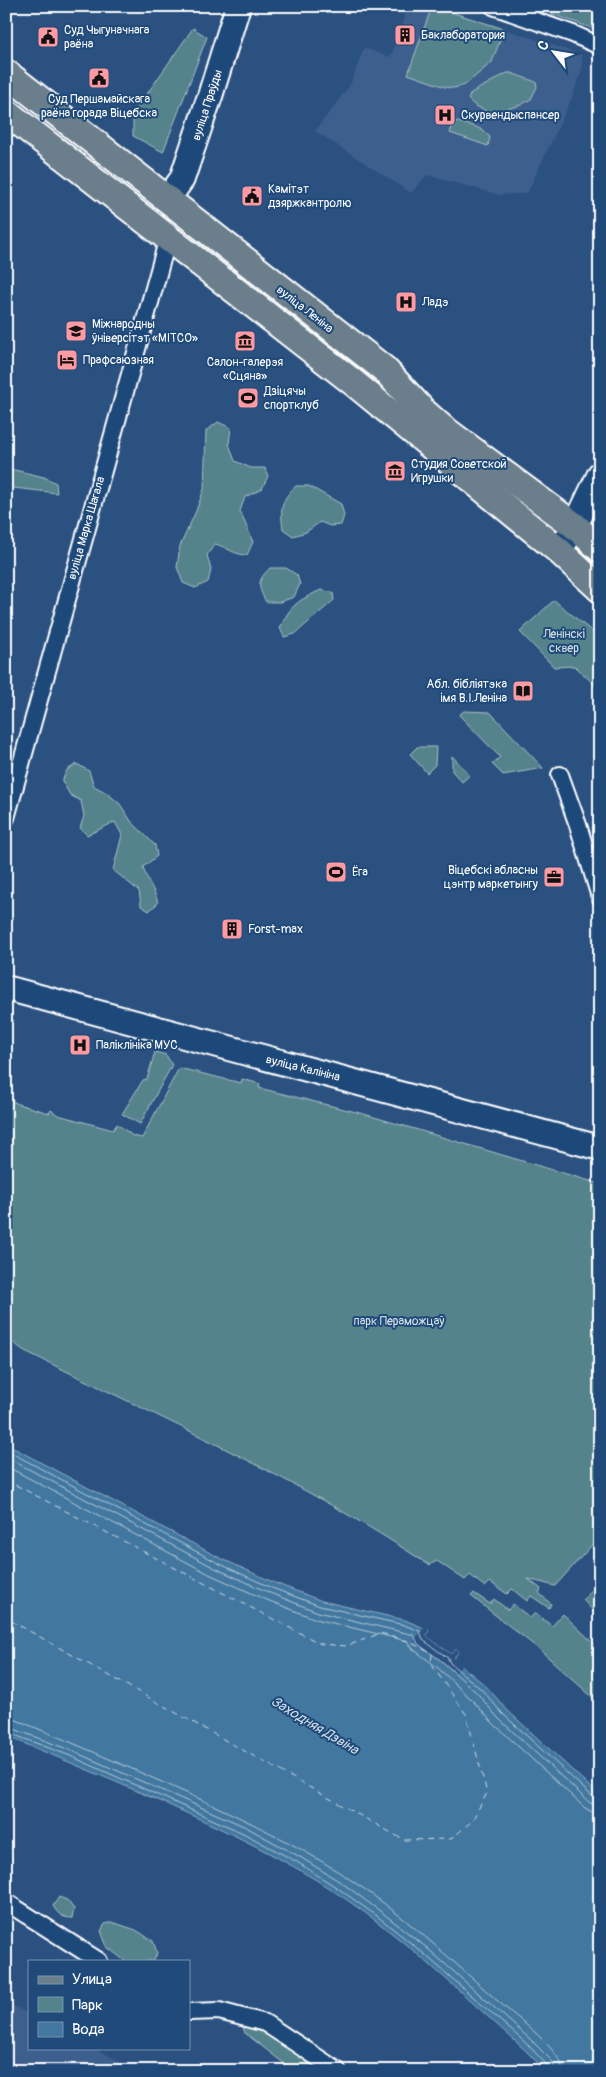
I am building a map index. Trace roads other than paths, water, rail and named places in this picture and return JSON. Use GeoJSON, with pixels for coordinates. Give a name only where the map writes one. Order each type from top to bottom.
{"type":"FeatureCollection","features":[{"type":"Feature","properties":{"kind":"main road","name":"вуліца Леніна"},"geometry":{"type":"LineString","coordinates":[[6,73],[384,369],[423,411],[441,427],[575,526],[600,549]]}},
{"type":"Feature","properties":{"kind":"main road"},"geometry":{"type":"LineString","coordinates":[[6,112],[354,383],[559,551],[600,589]]}},
{"type":"Feature","properties":{"kind":"street","name":"вуліца Праўды"},"geometry":{"type":"LineString","coordinates":[[167,200],[182,179],[238,6]]}},
{"type":"Feature","properties":{"kind":"street"},"geometry":{"type":"LineString","coordinates":[[493,6],[573,34],[600,46]]}},
{"type":"Feature","properties":{"kind":"street","name":"вуліца Марка Шагала"},"geometry":{"type":"LineString","coordinates":[[6,818],[168,238]]}},
{"type":"Feature","properties":{"kind":"street"},"geometry":{"type":"LineString","coordinates":[[559,551],[575,526],[600,474]]}},
{"type":"Feature","properties":{"kind":"street"},"geometry":{"type":"LineString","coordinates":[[560,775],[600,896]]}},
{"type":"Feature","properties":{"kind":"street","name":"вуліца Калініна"},"geometry":{"type":"LineString","coordinates":[[6,988],[204,1043],[399,1092],[600,1148]]}},
{"type":"Feature","properties":{"kind":"street"},"geometry":{"type":"LineString","coordinates":[[6,1902],[97,1960]]}},
{"type":"Feature","properties":{"kind":"street"},"geometry":{"type":"LineString","coordinates":[[190,2012],[219,2011],[265,2023],[338,2071]]}},
{"type":"Feature","properties":{"kind":"water","name":"Заходняя Дзвіна"},"geometry":{"type":"Polygon","coordinates":[[[6,1444],[220,1558],[275,1583],[322,1601],[405,1620],[429,1630],[426,1636],[451,1654],[456,1649],[459,1651],[453,1659],[486,1686],[506,1709],[600,1796],[600,2071],[546,2071],[524,2049],[409,1947],[360,1909],[292,1866],[182,1811],[6,1736],[6,1444]]]}},
{"type":"Feature","properties":{"kind":"place","name":"Баклаборатория"},"geometry":{"type":"Point","coordinates":[405,35]}},
{"type":"Feature","properties":{"kind":"place","name":"Суд Чыгуначнага раёна"},"geometry":{"type":"Point","coordinates":[48,37]}},
{"type":"Feature","properties":{"kind":"place","name":"Суд Першамайскага раёна горада Віцебска"},"geometry":{"type":"Point","coordinates":[99,78]}},
{"type":"Feature","properties":{"kind":"place","name":"Скурвендыспансер"},"geometry":{"type":"Point","coordinates":[445,115]}},
{"type":"Feature","properties":{"kind":"place","name":"Камітэт дзяржкантролю"},"geometry":{"type":"Point","coordinates":[252,196]}},
{"type":"Feature","properties":{"kind":"place","name":"Ладэ"},"geometry":{"type":"Point","coordinates":[406,302]}},
{"type":"Feature","properties":{"kind":"place","name":"Міжнародны ўніверсітэт «МІТСО»"},"geometry":{"type":"Point","coordinates":[76,331]}},
{"type":"Feature","properties":{"kind":"place","name":"Салон-галерэя «Сцяна»"},"geometry":{"type":"Point","coordinates":[245,341]}},
{"type":"Feature","properties":{"kind":"place","name":"Прафсаюзная"},"geometry":{"type":"Point","coordinates":[67,360]}},
{"type":"Feature","properties":{"kind":"place","name":"Дзіцячы спортклуб"},"geometry":{"type":"Point","coordinates":[248,398]}},
{"type":"Feature","properties":{"kind":"place","name":"Студия Советской Игрушки"},"geometry":{"type":"Point","coordinates":[395,471]}},
{"type":"Feature","properties":{"kind":"place","name":"Абл. бібліятэка імя В.І.Леніна"},"geometry":{"type":"Point","coordinates":[523,691]}},
{"type":"Feature","properties":{"kind":"place","name":"Ёга"},"geometry":{"type":"Point","coordinates":[336,872]}},
{"type":"Feature","properties":{"kind":"place","name":"Віцебскі абласны цэнтр маркетынгу"},"geometry":{"type":"Point","coordinates":[554,877]}},
{"type":"Feature","properties":{"kind":"place","name":"Forst-max"},"geometry":{"type":"Point","coordinates":[232,929]}},
{"type":"Feature","properties":{"kind":"place","name":"Паліклініка МУС"},"geometry":{"type":"Point","coordinates":[80,1045]}},
{"type":"Feature","properties":{"kind":"park label","name":"Ленінскі сквер"},"geometry":{"type":"Point","coordinates":[564,641]}},
{"type":"Feature","properties":{"kind":"park label","name":"парк Пераможцаў"},"geometry":{"type":"Point","coordinates":[399,1321]}}]}
